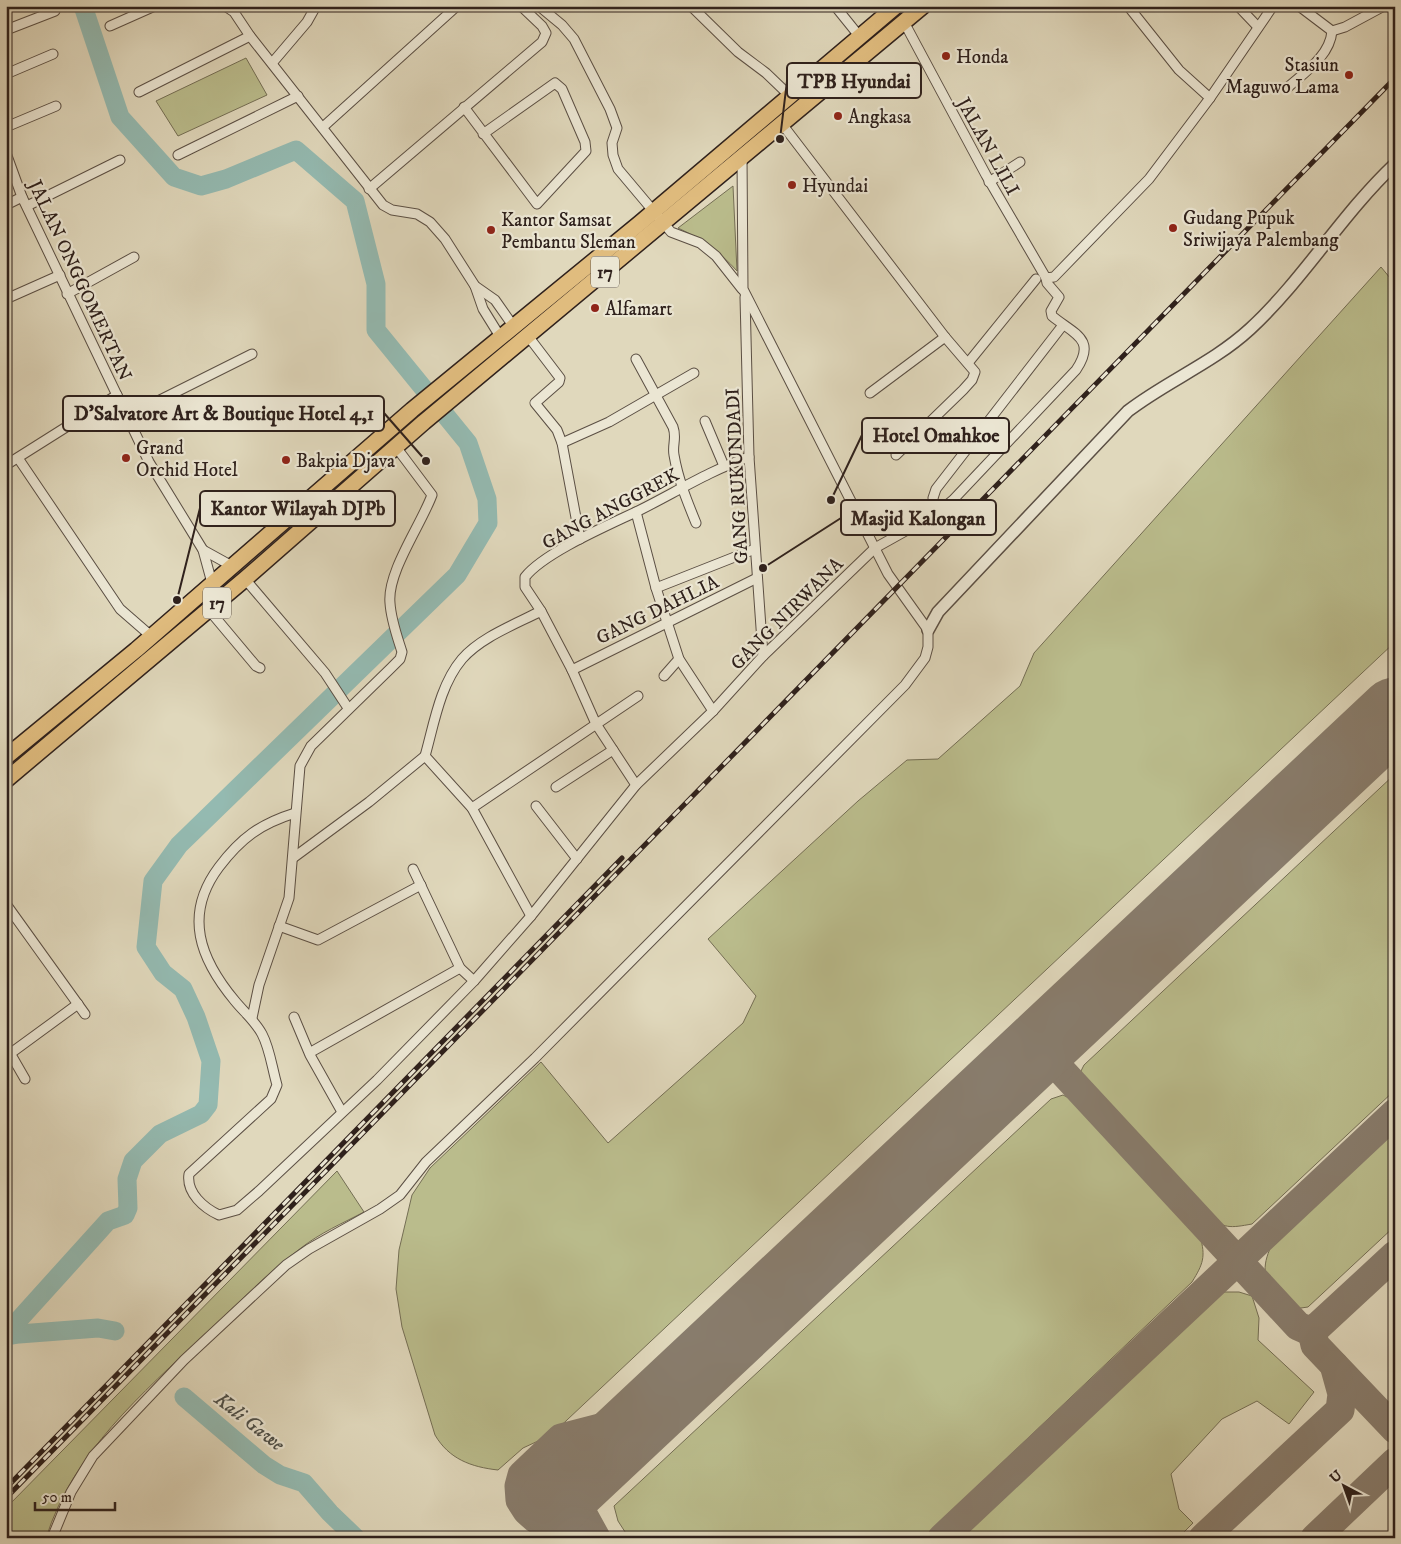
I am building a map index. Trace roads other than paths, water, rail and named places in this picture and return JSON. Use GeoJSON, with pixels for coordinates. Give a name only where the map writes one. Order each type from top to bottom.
{"type":"FeatureCollection","features":[{"type":"Feature","properties":{"kind":"highway","name":"17"},"geometry":{"type":"LineString","coordinates":[[6,780],[245,580],[424,422],[528,336],[658,217],[732,144],[896,6]]}},
{"type":"Feature","properties":{"kind":"highway","name":"17"},"geometry":{"type":"LineString","coordinates":[[6,757],[212,584],[412,410],[514,327],[658,217],[742,157],[922,6]]}},
{"type":"Feature","properties":{"kind":"street"},"geometry":{"type":"LineString","coordinates":[[110,26],[155,6]]}},
{"type":"Feature","properties":{"kind":"street"},"geometry":{"type":"LineString","coordinates":[[225,6],[236,9],[250,36],[383,205],[392,210],[417,214],[430,222],[445,239],[475,286],[483,309],[500,338]]}},
{"type":"Feature","properties":{"kind":"street"},"geometry":{"type":"LineString","coordinates":[[272,62],[307,22],[316,6]]}},
{"type":"Feature","properties":{"kind":"street"},"geometry":{"type":"LineString","coordinates":[[322,127],[457,6]]}},
{"type":"Feature","properties":{"kind":"street"},"geometry":{"type":"LineString","coordinates":[[369,188],[542,42],[546,33],[542,26],[520,6]]}},
{"type":"Feature","properties":{"kind":"street"},"geometry":{"type":"LineString","coordinates":[[539,6],[574,39],[615,120],[617,128],[612,143],[613,156],[618,169],[671,232],[700,244],[716,256],[744,292],[875,548],[897,588],[928,630]]}},
{"type":"Feature","properties":{"kind":"street"},"geometry":{"type":"LineString","coordinates":[[691,6],[738,52],[766,73],[790,96]]}},
{"type":"Feature","properties":{"kind":"street"},"geometry":{"type":"LineString","coordinates":[[834,6],[860,38]]}},
{"type":"Feature","properties":{"kind":"street"},"geometry":{"type":"LineString","coordinates":[[1128,6],[1178,70],[1210,98]]}},
{"type":"Feature","properties":{"kind":"street"},"geometry":{"type":"LineString","coordinates":[[1238,6],[1258,27]]}},
{"type":"Feature","properties":{"kind":"street"},"geometry":{"type":"LineString","coordinates":[[1050,278],[1149,180],[1210,98],[1273,6]]}},
{"type":"Feature","properties":{"kind":"street"},"geometry":{"type":"LineString","coordinates":[[1300,6],[1332,31]]}},
{"type":"Feature","properties":{"kind":"street"},"geometry":{"type":"LineString","coordinates":[[1332,31],[1345,27],[1384,6]]}},
{"type":"Feature","properties":{"kind":"street"},"geometry":{"type":"LineString","coordinates":[[6,30],[55,11]]}},
{"type":"Feature","properties":{"kind":"street","name":"JALAN LILI"},"geometry":{"type":"LineString","coordinates":[[904,22],[989,182],[1050,278]]}},
{"type":"Feature","properties":{"kind":"street"},"geometry":{"type":"LineString","coordinates":[[1287,88],[1325,52],[1332,41],[1332,31]]}},
{"type":"Feature","properties":{"kind":"street"},"geometry":{"type":"LineString","coordinates":[[140,92],[250,36]]}},
{"type":"Feature","properties":{"kind":"street"},"geometry":{"type":"LineString","coordinates":[[6,74],[53,54]]}},
{"type":"Feature","properties":{"kind":"street"},"geometry":{"type":"LineString","coordinates":[[464,107],[483,134],[537,204],[586,151],[562,89],[555,84],[483,134]]}},
{"type":"Feature","properties":{"kind":"street"},"geometry":{"type":"LineString","coordinates":[[178,155],[298,96]]}},
{"type":"Feature","properties":{"kind":"street"},"geometry":{"type":"LineString","coordinates":[[6,127],[56,106]]}},
{"type":"Feature","properties":{"kind":"street"},"geometry":{"type":"LineString","coordinates":[[782,124],[945,337],[975,372],[972,380],[896,455]]}},
{"type":"Feature","properties":{"kind":"street"},"geometry":{"type":"LineString","coordinates":[[732,144],[742,157]]}},
{"type":"Feature","properties":{"kind":"street","name":"JALAN ONGGOMERTAN"},"geometry":{"type":"LineString","coordinates":[[6,153],[22,197],[60,275],[67,294],[150,462],[203,550]]}},
{"type":"Feature","properties":{"kind":"street","name":"GANG RUKUNDADI"},"geometry":{"type":"LineString","coordinates":[[742,157],[744,292],[750,457],[762,656]]}},
{"type":"Feature","properties":{"kind":"street"},"geometry":{"type":"LineString","coordinates":[[27,206],[120,160]]}},
{"type":"Feature","properties":{"kind":"street"},"geometry":{"type":"LineString","coordinates":[[989,182],[1020,162]]}},
{"type":"Feature","properties":{"kind":"street"},"geometry":{"type":"LineString","coordinates":[[52,1538],[65,1504],[85,1468],[106,1440],[184,1360],[286,1265],[309,1249],[380,1209],[400,1195],[426,1162],[535,1058],[906,685],[925,658],[928,648],[928,630],[938,612],[1128,411],[1144,398],[1204,365],[1229,348],[1274,306],[1313,261],[1368,190],[1395,164]]}},
{"type":"Feature","properties":{"kind":"street"},"geometry":{"type":"LineString","coordinates":[[6,205],[22,197]]}},
{"type":"Feature","properties":{"kind":"street"},"geometry":{"type":"LineString","coordinates":[[67,294],[134,258]]}},
{"type":"Feature","properties":{"kind":"street"},"geometry":{"type":"LineString","coordinates":[[6,299],[60,275]]}},
{"type":"Feature","properties":{"kind":"street","name":"GANG NIRWANA"},"geometry":{"type":"LineString","coordinates":[[252,1018],[262,1033],[277,1085],[271,1099],[189,1174],[188,1179],[192,1192],[206,1209],[219,1215],[237,1210],[377,1080],[474,981],[532,916],[636,785],[713,711],[762,656],[875,548],[936,514],[985,468],[1080,364],[1086,350],[1081,339],[1051,314],[1059,297],[1047,283],[1050,278]]}},
{"type":"Feature","properties":{"kind":"street"},"geometry":{"type":"LineString","coordinates":[[968,363],[1036,279]]}},
{"type":"Feature","properties":{"kind":"street"},"geometry":{"type":"LineString","coordinates":[[475,286],[494,300],[514,327]]}},
{"type":"Feature","properties":{"kind":"street"},"geometry":{"type":"LineString","coordinates":[[936,514],[933,498],[936,489],[1063,325]]}},
{"type":"Feature","properties":{"kind":"street"},"geometry":{"type":"LineString","coordinates":[[528,336],[560,378],[559,382],[535,403],[557,430],[562,443],[580,539]]}},
{"type":"Feature","properties":{"kind":"street"},"geometry":{"type":"LineString","coordinates":[[870,393],[945,337]]}},
{"type":"Feature","properties":{"kind":"street"},"geometry":{"type":"LineString","coordinates":[[128,416],[252,354]]}},
{"type":"Feature","properties":{"kind":"street"},"geometry":{"type":"LineString","coordinates":[[636,360],[657,394],[676,434],[674,455],[682,489],[696,523]]}},
{"type":"Feature","properties":{"kind":"street"},"geometry":{"type":"LineString","coordinates":[[562,443],[609,422],[694,373]]}},
{"type":"Feature","properties":{"kind":"street"},"geometry":{"type":"LineString","coordinates":[[6,465],[117,395]]}},
{"type":"Feature","properties":{"kind":"street"},"geometry":{"type":"LineString","coordinates":[[705,421],[724,466]]}},
{"type":"Feature","properties":{"kind":"street"},"geometry":{"type":"LineString","coordinates":[[252,1018],[259,986],[289,898],[300,766],[311,746],[400,658],[402,652],[389,601],[398,566],[432,495],[396,447]]}},
{"type":"Feature","properties":{"kind":"street","name":"GANG ANGGREK"},"geometry":{"type":"LineString","coordinates":[[541,611],[525,587],[525,577],[531,569],[580,539],[682,489],[724,466],[750,457]]}},
{"type":"Feature","properties":{"kind":"street"},"geometry":{"type":"LineString","coordinates":[[18,458],[120,609],[151,636]]}},
{"type":"Feature","properties":{"kind":"street"},"geometry":{"type":"LineString","coordinates":[[636,512],[656,588],[679,659],[713,711]]}},
{"type":"Feature","properties":{"kind":"street"},"geometry":{"type":"LineString","coordinates":[[656,588],[755,549]]}},
{"type":"Feature","properties":{"kind":"street"},"geometry":{"type":"LineString","coordinates":[[203,550],[232,566]]}},
{"type":"Feature","properties":{"kind":"street"},"geometry":{"type":"LineString","coordinates":[[203,550],[212,584]]}},
{"type":"Feature","properties":{"kind":"street","name":"GANG DAHLIA"},"geometry":{"type":"LineString","coordinates":[[572,670],[667,621],[757,578]]}},
{"type":"Feature","properties":{"kind":"street"},"geometry":{"type":"LineString","coordinates":[[245,580],[325,673],[348,708]]}},
{"type":"Feature","properties":{"kind":"street"},"geometry":{"type":"LineString","coordinates":[[209,610],[256,666],[260,668]]}},
{"type":"Feature","properties":{"kind":"street"},"geometry":{"type":"LineString","coordinates":[[292,858],[370,802],[425,756],[441,700],[450,679],[462,659],[477,646],[541,611],[572,670],[596,724],[636,785]]}},
{"type":"Feature","properties":{"kind":"street"},"geometry":{"type":"LineString","coordinates":[[664,676],[679,659]]}},
{"type":"Feature","properties":{"kind":"street"},"geometry":{"type":"LineString","coordinates":[[472,808],[638,696]]}},
{"type":"Feature","properties":{"kind":"street"},"geometry":{"type":"LineString","coordinates":[[556,787],[613,750]]}},
{"type":"Feature","properties":{"kind":"street"},"geometry":{"type":"LineString","coordinates":[[425,756],[472,808],[532,916]]}},
{"type":"Feature","properties":{"kind":"street"},"geometry":{"type":"LineString","coordinates":[[536,806],[577,859]]}},
{"type":"Feature","properties":{"kind":"street"},"geometry":{"type":"LineString","coordinates":[[252,1018],[222,984],[207,955],[197,923],[199,909],[210,879],[233,850],[255,830],[295,813]]}},
{"type":"Feature","properties":{"kind":"street"},"geometry":{"type":"LineString","coordinates":[[413,869],[460,968],[474,981]]}},
{"type":"Feature","properties":{"kind":"street"},"geometry":{"type":"LineString","coordinates":[[279,926],[318,940],[421,885]]}},
{"type":"Feature","properties":{"kind":"street"},"geometry":{"type":"LineString","coordinates":[[6,904],[85,1014]]}},
{"type":"Feature","properties":{"kind":"street"},"geometry":{"type":"LineString","coordinates":[[311,1052],[460,968]]}},
{"type":"Feature","properties":{"kind":"street"},"geometry":{"type":"LineString","coordinates":[[25,1079],[9,1049],[78,1004]]}},
{"type":"Feature","properties":{"kind":"street"},"geometry":{"type":"LineString","coordinates":[[294,1017],[342,1112]]}},
{"type":"Feature","properties":{"kind":"waterway"},"geometry":{"type":"LineString","coordinates":[[13,1335],[15,1324],[108,1221],[125,1215],[128,1208],[127,1179],[133,1161],[160,1134],[201,1114],[208,1105],[211,1061],[196,1017],[183,989],[163,973],[146,947],[153,881],[179,845],[457,575],[488,523],[487,499],[468,443],[376,330],[376,284],[355,201],[296,150],[226,179],[201,186],[174,177],[120,117],[83,6]]}},
{"type":"Feature","properties":{"kind":"waterway"},"geometry":{"type":"LineString","coordinates":[[6,1335],[98,1328],[115,1331]]}},
{"type":"Feature","properties":{"kind":"waterway","name":"Kali Gawe"},"geometry":{"type":"LineString","coordinates":[[184,1397],[264,1465],[280,1475],[304,1483],[330,1513],[356,1538]]}},
{"type":"Feature","properties":{"kind":"railway"},"geometry":{"type":"LineString","coordinates":[[6,1498],[1395,78]]}},
{"type":"Feature","properties":{"kind":"railway"},"geometry":{"type":"LineString","coordinates":[[6,1488],[622,858]]}},
{"type":"Feature","properties":{"kind":"place","name":"Honda"},"geometry":{"type":"Point","coordinates":[946,56]}},
{"type":"Feature","properties":{"kind":"place","name":"Stasiun Maguwo Lama"},"geometry":{"type":"Point","coordinates":[1349,75]}},
{"type":"Feature","properties":{"kind":"place","name":"Angkasa"},"geometry":{"type":"Point","coordinates":[838,116]}},
{"type":"Feature","properties":{"kind":"place","name":"TPB Hyundai"},"geometry":{"type":"Point","coordinates":[780,139]}},
{"type":"Feature","properties":{"kind":"place","name":"Hyundai"},"geometry":{"type":"Point","coordinates":[792,185]}},
{"type":"Feature","properties":{"kind":"place","name":"Gudang Pupuk Sriwijaya Palembang"},"geometry":{"type":"Point","coordinates":[1173,228]}},
{"type":"Feature","properties":{"kind":"place","name":"Kantor Samsat Pembantu Sleman"},"geometry":{"type":"Point","coordinates":[491,230]}},
{"type":"Feature","properties":{"kind":"place","name":"Alfamart"},"geometry":{"type":"Point","coordinates":[595,308]}},
{"type":"Feature","properties":{"kind":"place","name":"Grand Orchid Hotel"},"geometry":{"type":"Point","coordinates":[126,458]}},
{"type":"Feature","properties":{"kind":"place","name":"Bakpia Djava"},"geometry":{"type":"Point","coordinates":[286,460]}},
{"type":"Feature","properties":{"kind":"place","name":"D'Salvatore Art & Boutique Hotel 4,1"},"geometry":{"type":"Point","coordinates":[426,461]}},
{"type":"Feature","properties":{"kind":"place","name":"Hotel Omahkoe"},"geometry":{"type":"Point","coordinates":[831,500]}},
{"type":"Feature","properties":{"kind":"place","name":"Masjid Kalongan"},"geometry":{"type":"Point","coordinates":[763,568]}},
{"type":"Feature","properties":{"kind":"place","name":"Kantor Wilayah DJPb"},"geometry":{"type":"Point","coordinates":[177,600]}}]}
